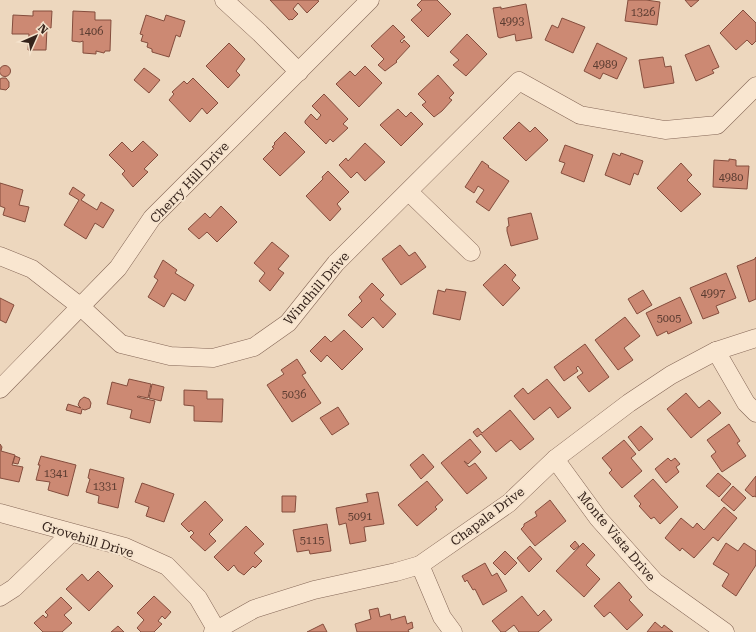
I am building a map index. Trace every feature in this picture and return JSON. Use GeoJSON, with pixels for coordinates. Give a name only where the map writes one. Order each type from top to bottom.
{"type":"FeatureCollection","features":[{"type":"Feature","properties":{"kind":"street"},"geometry":{"type":"LineString","coordinates":[[224,0],[299,72]]}},
{"type":"Feature","properties":{"kind":"street","name":"Cherry Hill Drive"},"geometry":{"type":"LineString","coordinates":[[0,389],[118,268],[152,218],[370,0]]}},
{"type":"Feature","properties":{"kind":"street","name":"Windhill Drive"},"geometry":{"type":"LineString","coordinates":[[0,256],[32,269],[81,307],[121,344],[170,356],[214,358],[254,347],[288,323],[336,263],[519,81],[580,115],[665,130],[717,125],[756,86]]}},
{"type":"Feature","properties":{"kind":"street"},"geometry":{"type":"LineString","coordinates":[[409,192],[471,252]]}},
{"type":"Feature","properties":{"kind":"street","name":"Chapala Drive"},"geometry":{"type":"LineString","coordinates":[[215,631],[254,609],[314,590],[396,572],[420,565],[509,503],[555,459],[670,375],[716,351],[756,338]]}},
{"type":"Feature","properties":{"kind":"street"},"geometry":{"type":"LineString","coordinates":[[716,351],[746,403],[756,414]]}},
{"type":"Feature","properties":{"kind":"street","name":"Monte Vista Drive"},"geometry":{"type":"LineString","coordinates":[[555,459],[598,518],[655,582],[725,632]]}},
{"type":"Feature","properties":{"kind":"street","name":"Grovehill Drive"},"geometry":{"type":"LineString","coordinates":[[0,513],[125,547],[167,566],[198,598],[215,631]]}},
{"type":"Feature","properties":{"kind":"street"},"geometry":{"type":"LineString","coordinates":[[0,597],[14,588],[71,533]]}},
{"type":"Feature","properties":{"kind":"street"},"geometry":{"type":"LineString","coordinates":[[420,565],[442,616],[453,632]]}},
{"type":"Feature","properties":{"kind":"building"},"geometry":{"type":"Polygon","coordinates":[[[270,0],[319,1],[307,13],[298,3],[293,9],[298,14],[292,20],[289,20],[270,0]]]}},
{"type":"Feature","properties":{"kind":"building"},"geometry":{"type":"Polygon","coordinates":[[[422,0],[437,0],[451,14],[428,37],[411,20],[422,10],[417,5],[422,0]]]}},
{"type":"Feature","properties":{"kind":"building"},"geometry":{"type":"Polygon","coordinates":[[[628,0],[660,2],[657,25],[625,21],[628,0]]]}},
{"type":"Feature","properties":{"kind":"building"},"geometry":{"type":"Polygon","coordinates":[[[685,0],[699,0],[691,7],[685,0]]]}},
{"type":"Feature","properties":{"kind":"building"},"geometry":{"type":"Polygon","coordinates":[[[526,4],[532,38],[516,41],[515,34],[500,38],[498,37],[493,8],[501,7],[501,9],[526,4]]]}},
{"type":"Feature","properties":{"kind":"building"},"geometry":{"type":"Polygon","coordinates":[[[743,10],[756,23],[756,41],[752,45],[747,40],[736,50],[720,33],[743,10]]]}},
{"type":"Feature","properties":{"kind":"building"},"geometry":{"type":"Polygon","coordinates":[[[33,11],[52,11],[51,28],[47,28],[46,50],[28,50],[29,34],[12,34],[13,15],[33,16],[33,11]]]}},
{"type":"Feature","properties":{"kind":"building"},"geometry":{"type":"Polygon","coordinates":[[[73,11],[95,12],[95,20],[111,20],[110,51],[105,51],[104,53],[96,51],[96,54],[83,53],[83,41],[72,41],[73,11]]]}},
{"type":"Feature","properties":{"kind":"building"},"geometry":{"type":"Polygon","coordinates":[[[146,15],[164,21],[166,15],[185,21],[180,37],[176,35],[169,57],[152,52],[152,49],[147,47],[148,43],[141,41],[143,35],[140,34],[146,15]]]}},
{"type":"Feature","properties":{"kind":"building"},"geometry":{"type":"Polygon","coordinates":[[[562,18],[585,27],[573,53],[545,40],[552,25],[558,28],[562,18]]]}},
{"type":"Feature","properties":{"kind":"building"},"geometry":{"type":"Polygon","coordinates":[[[393,25],[405,37],[400,41],[402,43],[404,40],[410,46],[396,61],[397,62],[385,71],[378,65],[384,59],[371,46],[393,25]]]}},
{"type":"Feature","properties":{"kind":"building"},"geometry":{"type":"Polygon","coordinates":[[[467,34],[487,54],[466,76],[453,65],[459,60],[450,52],[467,34]]]}},
{"type":"Feature","properties":{"kind":"building"},"geometry":{"type":"Polygon","coordinates":[[[229,43],[245,59],[236,71],[240,75],[228,88],[206,66],[229,43]]]}},
{"type":"Feature","properties":{"kind":"building"},"geometry":{"type":"Polygon","coordinates":[[[597,43],[627,58],[617,79],[603,73],[600,79],[584,71],[597,43]]]}},
{"type":"Feature","properties":{"kind":"building"},"geometry":{"type":"Polygon","coordinates":[[[709,45],[719,67],[712,70],[714,73],[696,81],[685,55],[709,45]]]}},
{"type":"Feature","properties":{"kind":"building"},"geometry":{"type":"Polygon","coordinates":[[[663,57],[665,67],[671,66],[674,83],[644,88],[639,60],[663,57]]]}},
{"type":"Feature","properties":{"kind":"building"},"geometry":{"type":"Polygon","coordinates":[[[5,65],[9,67],[11,71],[9,75],[5,77],[1,75],[-1,71],[1,67],[5,65]]]}},
{"type":"Feature","properties":{"kind":"building"},"geometry":{"type":"Polygon","coordinates":[[[365,66],[382,83],[359,107],[336,84],[350,71],[355,76],[365,66]]]}},
{"type":"Feature","properties":{"kind":"building"},"geometry":{"type":"Polygon","coordinates":[[[144,68],[160,80],[149,93],[134,80],[144,68]]]}},
{"type":"Feature","properties":{"kind":"building"},"geometry":{"type":"Polygon","coordinates":[[[438,75],[454,93],[449,98],[452,100],[434,117],[422,105],[426,102],[418,94],[438,75]]]}},
{"type":"Feature","properties":{"kind":"building"},"geometry":{"type":"Polygon","coordinates":[[[6,78],[9,82],[9,87],[6,90],[0,89],[0,79],[6,78]]]}},
{"type":"Feature","properties":{"kind":"building"},"geometry":{"type":"Polygon","coordinates":[[[193,78],[218,103],[207,114],[202,108],[190,122],[169,100],[174,94],[172,92],[184,81],[187,84],[193,78]]]}},
{"type":"Feature","properties":{"kind":"building"},"geometry":{"type":"Polygon","coordinates":[[[324,94],[348,119],[343,124],[348,128],[333,142],[330,139],[326,144],[305,123],[311,114],[317,120],[321,115],[312,106],[324,94]]]}},
{"type":"Feature","properties":{"kind":"building"},"geometry":{"type":"Polygon","coordinates":[[[398,109],[406,117],[411,112],[423,124],[401,146],[380,125],[398,109]]]}},
{"type":"Feature","properties":{"kind":"building"},"geometry":{"type":"Polygon","coordinates":[[[519,122],[530,132],[535,127],[548,140],[526,161],[503,138],[519,122]]]}},
{"type":"Feature","properties":{"kind":"building"},"geometry":{"type":"Polygon","coordinates":[[[285,132],[305,152],[280,176],[263,159],[274,148],[272,147],[275,144],[274,143],[285,132]]]}},
{"type":"Feature","properties":{"kind":"building"},"geometry":{"type":"Polygon","coordinates":[[[143,141],[158,155],[144,169],[148,172],[133,187],[122,174],[125,171],[109,155],[122,142],[132,152],[143,141]]]}},
{"type":"Feature","properties":{"kind":"building"},"geometry":{"type":"Polygon","coordinates":[[[365,143],[385,162],[365,181],[357,172],[351,178],[339,165],[346,158],[348,161],[365,143]]]}},
{"type":"Feature","properties":{"kind":"building"},"geometry":{"type":"Polygon","coordinates":[[[565,145],[593,155],[584,182],[561,173],[565,163],[559,161],[565,145]]]}},
{"type":"Feature","properties":{"kind":"building"},"geometry":{"type":"Polygon","coordinates":[[[613,153],[620,156],[621,153],[643,161],[638,175],[634,173],[630,185],[605,175],[613,153]]]}},
{"type":"Feature","properties":{"kind":"building"},"geometry":{"type":"Polygon","coordinates":[[[729,159],[736,160],[736,166],[749,166],[747,189],[713,187],[714,160],[729,161],[729,159]]]}},
{"type":"Feature","properties":{"kind":"building"},"geometry":{"type":"Polygon","coordinates":[[[482,161],[489,166],[488,167],[509,181],[489,211],[476,202],[484,190],[478,186],[474,193],[465,187],[482,161]]]}},
{"type":"Feature","properties":{"kind":"building"},"geometry":{"type":"Polygon","coordinates":[[[681,163],[692,175],[687,180],[701,194],[681,212],[657,188],[681,163]]]}},
{"type":"Feature","properties":{"kind":"building"},"geometry":{"type":"Polygon","coordinates":[[[328,171],[349,192],[337,204],[341,209],[330,221],[306,196],[323,179],[322,177],[328,171]]]}},
{"type":"Feature","properties":{"kind":"building"},"geometry":{"type":"Polygon","coordinates":[[[0,183],[23,190],[19,205],[29,207],[25,222],[3,215],[5,208],[0,206],[0,183]]]}},
{"type":"Feature","properties":{"kind":"building"},"geometry":{"type":"Polygon","coordinates":[[[73,187],[85,195],[81,200],[97,210],[101,202],[114,210],[103,228],[95,223],[86,239],[64,225],[79,200],[69,194],[73,187]]]}},
{"type":"Feature","properties":{"kind":"building"},"geometry":{"type":"Polygon","coordinates":[[[221,206],[237,222],[217,242],[207,232],[199,239],[188,229],[205,213],[210,218],[221,206]]]}},
{"type":"Feature","properties":{"kind":"building"},"geometry":{"type":"Polygon","coordinates":[[[531,213],[538,239],[511,246],[507,231],[507,227],[509,226],[508,218],[531,213]]]}},
{"type":"Feature","properties":{"kind":"building"},"geometry":{"type":"Polygon","coordinates":[[[272,242],[289,256],[278,269],[284,273],[270,291],[259,281],[265,273],[254,263],[272,242]]]}},
{"type":"Feature","properties":{"kind":"building"},"geometry":{"type":"Polygon","coordinates":[[[400,245],[409,256],[415,252],[426,267],[401,285],[382,259],[400,245]]]}},
{"type":"Feature","properties":{"kind":"building"},"geometry":{"type":"Polygon","coordinates":[[[756,257],[756,299],[749,302],[737,266],[755,259],[756,257]]]}},
{"type":"Feature","properties":{"kind":"building"},"geometry":{"type":"Polygon","coordinates":[[[163,260],[177,270],[175,273],[194,285],[185,301],[172,293],[164,307],[148,297],[158,280],[154,277],[163,260]]]}},
{"type":"Feature","properties":{"kind":"building"},"geometry":{"type":"Polygon","coordinates":[[[505,264],[516,275],[512,280],[520,288],[503,306],[483,285],[505,264]]]}},
{"type":"Feature","properties":{"kind":"building"},"geometry":{"type":"Polygon","coordinates":[[[726,273],[736,298],[716,306],[719,313],[703,319],[690,288],[726,273]]]}},
{"type":"Feature","properties":{"kind":"building"},"geometry":{"type":"Polygon","coordinates":[[[372,283],[384,295],[380,299],[396,314],[383,328],[373,317],[362,328],[348,315],[362,301],[359,297],[372,283]]]}},
{"type":"Feature","properties":{"kind":"building"},"geometry":{"type":"Polygon","coordinates":[[[446,289],[466,292],[460,320],[433,314],[438,290],[445,292],[446,289]]]}},
{"type":"Feature","properties":{"kind":"building"},"geometry":{"type":"Polygon","coordinates":[[[643,290],[652,305],[637,314],[628,299],[643,290]]]}},
{"type":"Feature","properties":{"kind":"building"},"geometry":{"type":"Polygon","coordinates":[[[680,297],[692,323],[668,334],[667,331],[657,336],[646,313],[680,297]]]}},
{"type":"Feature","properties":{"kind":"building"},"geometry":{"type":"Polygon","coordinates":[[[0,298],[14,305],[6,323],[0,320],[0,298]]]}},
{"type":"Feature","properties":{"kind":"building"},"geometry":{"type":"Polygon","coordinates":[[[625,317],[640,336],[624,348],[633,360],[618,370],[595,340],[625,317]]]}},
{"type":"Feature","properties":{"kind":"building"},"geometry":{"type":"Polygon","coordinates":[[[344,330],[363,349],[342,370],[327,355],[321,362],[310,351],[325,336],[331,342],[344,330]]]}},
{"type":"Feature","properties":{"kind":"building"},"geometry":{"type":"Polygon","coordinates":[[[585,344],[609,377],[589,392],[577,377],[583,373],[578,366],[576,368],[578,371],[564,381],[554,367],[585,344]]]}},
{"type":"Feature","properties":{"kind":"building"},"geometry":{"type":"Polygon","coordinates":[[[297,359],[306,373],[302,375],[321,403],[292,422],[267,385],[284,374],[281,370],[297,359]]]}},
{"type":"Feature","properties":{"kind":"building"},"geometry":{"type":"Polygon","coordinates":[[[129,379],[151,384],[148,398],[137,397],[155,401],[150,423],[130,418],[132,410],[107,404],[112,382],[127,386],[129,379]]]}},
{"type":"Feature","properties":{"kind":"building"},"geometry":{"type":"Polygon","coordinates":[[[547,379],[571,408],[558,418],[550,407],[534,420],[514,396],[523,388],[528,394],[547,379]]]}},
{"type":"Feature","properties":{"kind":"building"},"geometry":{"type":"Polygon","coordinates":[[[152,384],[164,387],[161,401],[149,398],[152,384]]]}},
{"type":"Feature","properties":{"kind":"building"},"geometry":{"type":"Polygon","coordinates":[[[184,390],[207,391],[207,399],[223,399],[222,422],[194,421],[194,406],[184,405],[184,390]]]}},
{"type":"Feature","properties":{"kind":"building"},"geometry":{"type":"Polygon","coordinates":[[[686,393],[699,408],[709,400],[721,413],[691,438],[667,409],[686,393]]]}},
{"type":"Feature","properties":{"kind":"building"},"geometry":{"type":"Polygon","coordinates":[[[84,397],[89,399],[91,403],[90,408],[85,410],[82,409],[81,414],[66,410],[68,404],[81,408],[78,405],[80,400],[84,397]]]}},
{"type":"Feature","properties":{"kind":"building"},"geometry":{"type":"Polygon","coordinates":[[[338,407],[349,424],[332,435],[320,418],[338,407]]]}},
{"type":"Feature","properties":{"kind":"building"},"geometry":{"type":"Polygon","coordinates":[[[510,410],[534,439],[520,450],[511,440],[496,452],[481,434],[477,437],[473,432],[478,428],[482,433],[510,410]]]}},
{"type":"Feature","properties":{"kind":"building"},"geometry":{"type":"Polygon","coordinates":[[[729,424],[740,441],[737,443],[746,456],[722,472],[711,456],[716,452],[707,440],[729,424]]]}},
{"type":"Feature","properties":{"kind":"building"},"geometry":{"type":"Polygon","coordinates":[[[641,426],[653,439],[639,451],[628,437],[641,426]]]}},
{"type":"Feature","properties":{"kind":"building"},"geometry":{"type":"Polygon","coordinates":[[[470,439],[481,452],[468,464],[464,461],[469,467],[475,463],[487,478],[467,494],[441,463],[470,439]]]}},
{"type":"Feature","properties":{"kind":"building"},"geometry":{"type":"Polygon","coordinates":[[[624,440],[636,454],[631,458],[642,471],[622,488],[609,473],[612,470],[602,458],[624,440]]]}},
{"type":"Feature","properties":{"kind":"building"},"geometry":{"type":"Polygon","coordinates":[[[0,444],[2,447],[1,451],[15,455],[12,465],[23,467],[19,482],[0,478],[0,444]]]}},
{"type":"Feature","properties":{"kind":"building"},"geometry":{"type":"Polygon","coordinates":[[[423,454],[434,467],[421,479],[410,465],[423,454]]]}},
{"type":"Feature","properties":{"kind":"building"},"geometry":{"type":"Polygon","coordinates":[[[15,456],[20,458],[18,464],[13,463],[15,456]]]}},
{"type":"Feature","properties":{"kind":"building"},"geometry":{"type":"Polygon","coordinates":[[[41,456],[76,465],[68,496],[48,490],[50,482],[36,480],[41,456]]]}},
{"type":"Feature","properties":{"kind":"building"},"geometry":{"type":"Polygon","coordinates":[[[668,458],[671,461],[675,458],[680,464],[676,467],[679,472],[666,483],[655,469],[668,458]]]}},
{"type":"Feature","properties":{"kind":"building"},"geometry":{"type":"Polygon","coordinates":[[[90,469],[124,478],[118,508],[98,503],[99,496],[86,492],[90,479],[88,478],[90,469]]]}},
{"type":"Feature","properties":{"kind":"building"},"geometry":{"type":"Polygon","coordinates":[[[718,473],[731,484],[719,497],[706,486],[718,473]]]}},
{"type":"Feature","properties":{"kind":"building"},"geometry":{"type":"Polygon","coordinates":[[[756,476],[756,497],[753,497],[745,490],[756,476]]]}},
{"type":"Feature","properties":{"kind":"building"},"geometry":{"type":"Polygon","coordinates":[[[653,479],[678,507],[660,524],[654,517],[651,519],[639,506],[641,504],[634,496],[653,479]]]}},
{"type":"Feature","properties":{"kind":"building"},"geometry":{"type":"Polygon","coordinates":[[[427,481],[443,500],[435,507],[437,509],[417,526],[398,505],[427,481]]]}},
{"type":"Feature","properties":{"kind":"building"},"geometry":{"type":"Polygon","coordinates":[[[142,483],[174,494],[164,522],[146,516],[149,507],[135,502],[142,483]]]}},
{"type":"Feature","properties":{"kind":"building"},"geometry":{"type":"Polygon","coordinates":[[[733,486],[746,498],[734,511],[721,500],[733,486]]]}},
{"type":"Feature","properties":{"kind":"building"},"geometry":{"type":"Polygon","coordinates":[[[378,492],[384,524],[364,527],[366,541],[350,544],[346,523],[339,525],[336,508],[368,502],[366,494],[378,492]]]}},
{"type":"Feature","properties":{"kind":"building"},"geometry":{"type":"Polygon","coordinates":[[[282,496],[296,496],[295,512],[282,512],[282,496]]]}},
{"type":"Feature","properties":{"kind":"building"},"geometry":{"type":"Polygon","coordinates":[[[550,500],[566,521],[535,546],[521,529],[524,524],[537,516],[535,512],[550,500]]]}},
{"type":"Feature","properties":{"kind":"building"},"geometry":{"type":"Polygon","coordinates":[[[205,501],[223,520],[209,534],[216,541],[205,551],[190,537],[194,533],[191,530],[189,532],[181,524],[205,501]]]}},
{"type":"Feature","properties":{"kind":"building"},"geometry":{"type":"Polygon","coordinates":[[[724,507],[737,518],[718,541],[713,537],[694,558],[682,548],[680,551],[665,538],[681,518],[693,528],[697,523],[704,530],[724,507]]]}},
{"type":"Feature","properties":{"kind":"building"},"geometry":{"type":"Polygon","coordinates":[[[327,524],[331,551],[310,554],[309,550],[297,552],[293,530],[327,524]]]}},
{"type":"Feature","properties":{"kind":"building"},"geometry":{"type":"Polygon","coordinates":[[[246,526],[264,544],[254,553],[262,561],[255,568],[253,566],[244,575],[238,571],[234,565],[228,571],[214,557],[246,526]]]}},
{"type":"Feature","properties":{"kind":"building"},"geometry":{"type":"Polygon","coordinates":[[[575,541],[579,546],[574,550],[570,546],[575,541]]]}},
{"type":"Feature","properties":{"kind":"building"},"geometry":{"type":"Polygon","coordinates":[[[583,543],[595,555],[586,565],[600,579],[584,597],[556,571],[583,543]]]}},
{"type":"Feature","properties":{"kind":"building"},"geometry":{"type":"Polygon","coordinates":[[[726,543],[738,551],[744,543],[756,551],[756,565],[736,596],[722,586],[729,574],[713,564],[726,543]]]}},
{"type":"Feature","properties":{"kind":"building"},"geometry":{"type":"Polygon","coordinates":[[[530,546],[542,559],[529,572],[517,558],[530,546]]]}},
{"type":"Feature","properties":{"kind":"building"},"geometry":{"type":"Polygon","coordinates":[[[505,551],[517,563],[505,575],[493,563],[505,551]]]}},
{"type":"Feature","properties":{"kind":"building"},"geometry":{"type":"Polygon","coordinates":[[[485,563],[492,576],[497,573],[507,591],[483,605],[475,589],[473,590],[467,580],[465,582],[462,576],[485,563]]]}},
{"type":"Feature","properties":{"kind":"building"},"geometry":{"type":"Polygon","coordinates":[[[98,571],[113,586],[89,611],[66,589],[82,574],[88,581],[98,571]]]}},
{"type":"Feature","properties":{"kind":"building"},"geometry":{"type":"Polygon","coordinates":[[[619,582],[632,597],[629,600],[643,615],[627,630],[610,612],[604,617],[594,606],[619,582]]]}},
{"type":"Feature","properties":{"kind":"building"},"geometry":{"type":"Polygon","coordinates":[[[154,596],[171,612],[165,619],[162,616],[158,621],[162,624],[154,632],[141,632],[137,628],[144,620],[137,613],[154,596]]]}},
{"type":"Feature","properties":{"kind":"building"},"geometry":{"type":"Polygon","coordinates":[[[522,596],[538,616],[544,610],[552,620],[538,632],[519,632],[514,625],[505,632],[501,632],[492,621],[522,596]]]}},
{"type":"Feature","properties":{"kind":"building"},"geometry":{"type":"Polygon","coordinates":[[[61,597],[72,608],[64,615],[72,623],[62,632],[43,632],[34,623],[43,615],[46,618],[48,615],[45,612],[61,597]]]}},
{"type":"Feature","properties":{"kind":"building"},"geometry":{"type":"Polygon","coordinates":[[[378,608],[380,617],[390,614],[391,620],[405,616],[407,624],[412,622],[413,628],[408,630],[409,632],[357,632],[355,624],[371,619],[369,610],[378,608]]]}},
{"type":"Feature","properties":{"kind":"building"},"geometry":{"type":"Polygon","coordinates":[[[655,622],[662,628],[664,625],[673,632],[647,632],[655,622]]]}},
{"type":"Feature","properties":{"kind":"building"},"geometry":{"type":"Polygon","coordinates":[[[323,624],[327,632],[307,632],[323,624]]]}},
{"type":"Feature","properties":{"kind":"building"},"geometry":{"type":"Polygon","coordinates":[[[118,626],[124,632],[111,632],[118,626]]]}}]}
